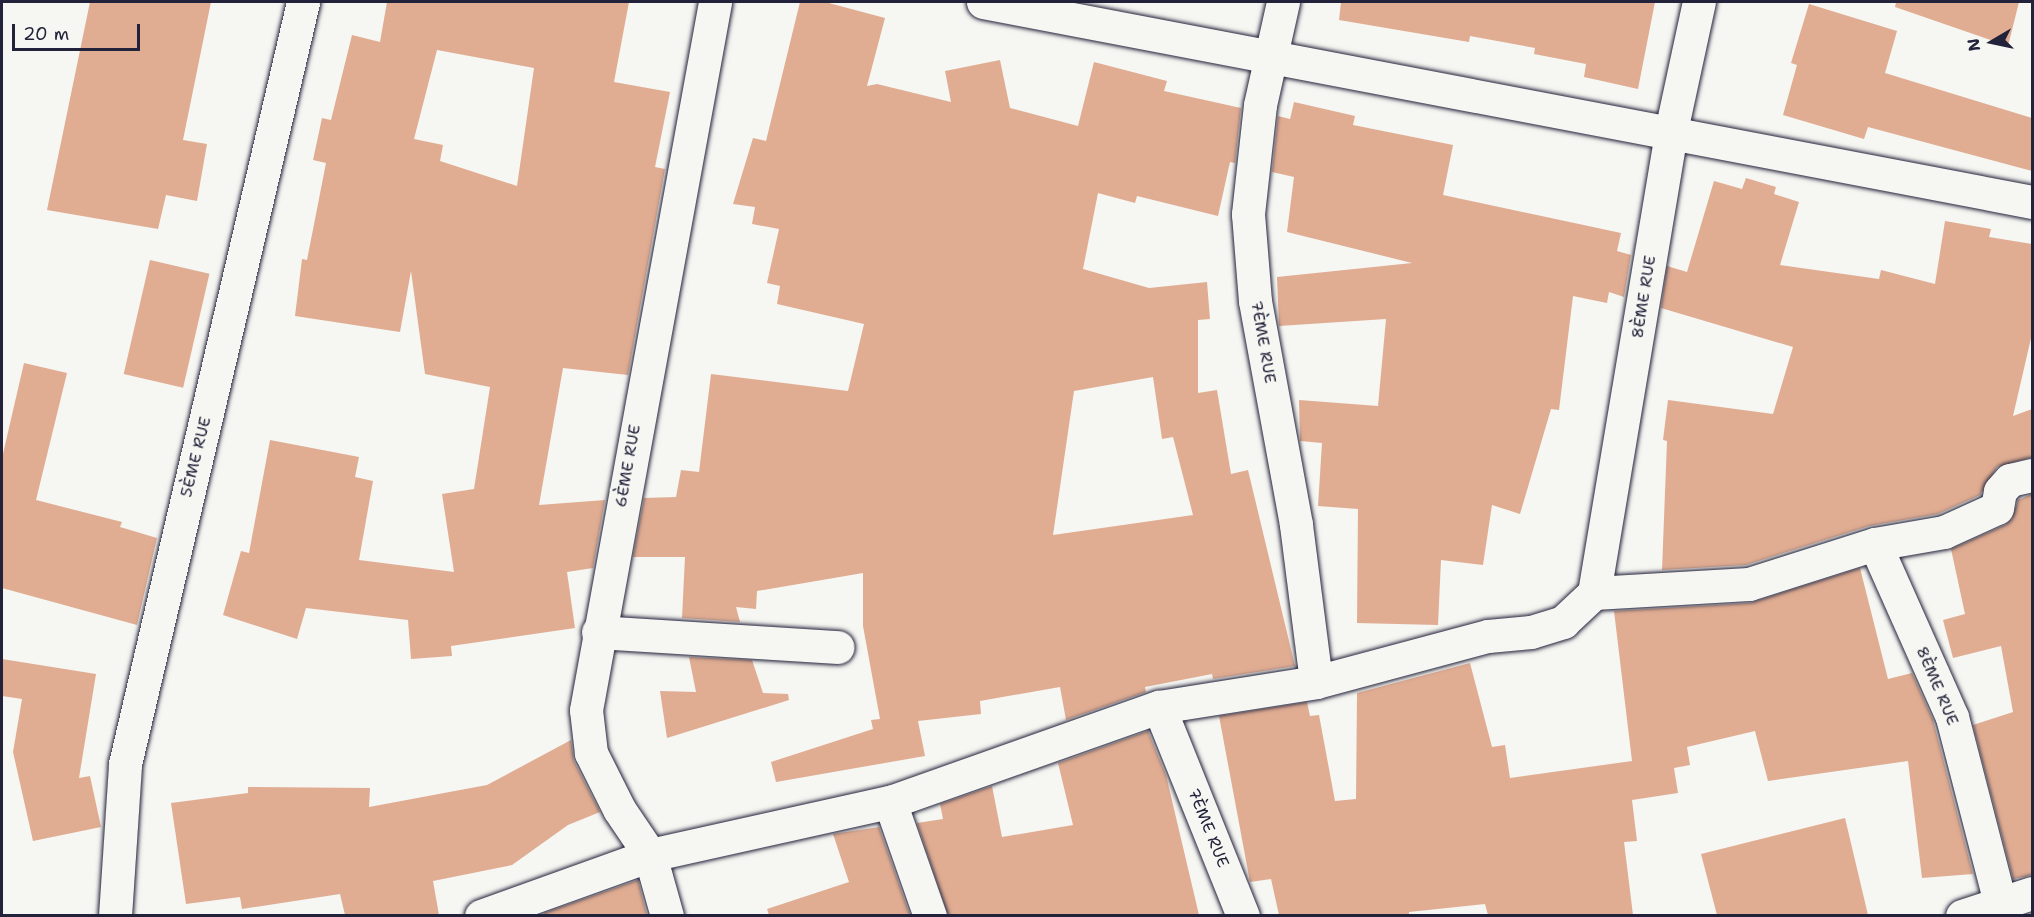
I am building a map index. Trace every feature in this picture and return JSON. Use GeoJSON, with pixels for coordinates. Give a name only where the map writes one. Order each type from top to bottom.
{"type":"FeatureCollection","features":[{"type":"Feature","properties":{"kind":"street","name":"5ÈME RUE"},"geometry":{"type":"LineString","coordinates":[[115,915],[125,764],[303,2]]}},
{"type":"Feature","properties":{"kind":"street","name":"6ÈME RUE"},"geometry":{"type":"LineString","coordinates":[[668,915],[650,855],[619,809],[591,753],[586,710],[598,632],[715,2]]}},
{"type":"Feature","properties":{"kind":"street"},"geometry":{"type":"LineString","coordinates":[[983,2],[1273,54],[2032,202]]}},
{"type":"Feature","properties":{"kind":"street","name":"7ÈME RUE"},"geometry":{"type":"LineString","coordinates":[[1283,2],[1260,105],[1248,214],[1255,301],[1296,525],[1316,682]]}},
{"type":"Feature","properties":{"kind":"street","name":"8ÈME RUE"},"geometry":{"type":"LineString","coordinates":[[1594,593],[1671,131],[1699,2]]}},
{"type":"Feature","properties":{"kind":"street"},"geometry":{"type":"LineString","coordinates":[[482,915],[650,855],[890,802],[1159,707],[1316,682],[1488,636],[1531,632],[1563,622],[1594,593],[1749,584],[1875,544],[1963,526],[1997,508],[2000,491],[2010,480],[2032,475]]}},
{"type":"Feature","properties":{"kind":"street","name":"8ÈME RUE"},"geometry":{"type":"LineString","coordinates":[[1875,544],[1952,717],[2000,903]]}},
{"type":"Feature","properties":{"kind":"street"},"geometry":{"type":"LineString","coordinates":[[598,632],[838,647]]}},
{"type":"Feature","properties":{"kind":"street","name":"7ÈME RUE"},"geometry":{"type":"LineString","coordinates":[[1159,707],[1243,915]]}},
{"type":"Feature","properties":{"kind":"street"},"geometry":{"type":"LineString","coordinates":[[890,802],[930,915]]}},
{"type":"Feature","properties":{"kind":"street"},"geometry":{"type":"LineString","coordinates":[[1962,915],[2032,893]]}},
{"type":"Feature","properties":{"kind":"building"},"geometry":{"type":"Polygon","coordinates":[[[90,2],[211,2],[183,140],[207,144],[197,201],[166,195],[158,229],[47,210],[90,2]]]}},
{"type":"Feature","properties":{"kind":"building"},"geometry":{"type":"Polygon","coordinates":[[[387,2],[629,2],[614,82],[670,92],[655,167],[665,169],[628,375],[563,368],[539,505],[605,500],[593,568],[567,572],[575,628],[451,646],[452,656],[411,659],[408,620],[306,608],[297,639],[223,615],[241,551],[249,553],[270,440],[359,457],[355,477],[373,481],[359,560],[454,572],[442,494],[474,489],[490,387],[425,374],[411,271],[400,332],[295,316],[302,259],[307,260],[326,163],[313,160],[322,118],[331,120],[352,35],[380,42],[387,2]],[[437,50],[414,139],[443,145],[440,161],[517,186],[534,68],[437,50]]]}},
{"type":"Feature","properties":{"kind":"building"},"geometry":{"type":"Polygon","coordinates":[[[800,2],[825,2],[885,18],[867,86],[877,84],[951,102],[945,71],[1000,60],[1010,108],[1078,126],[1094,62],[1167,81],[1164,91],[1241,108],[1235,163],[1230,162],[1218,216],[1137,196],[1135,203],[1098,193],[1083,269],[1149,288],[1207,282],[1210,319],[1198,320],[1198,393],[1217,390],[1231,474],[1248,470],[1295,666],[1213,679],[1212,674],[1145,687],[1146,692],[1066,720],[1060,687],[980,701],[981,714],[918,721],[925,756],[776,782],[771,762],[873,729],[871,720],[880,719],[863,626],[863,573],[757,591],[756,609],[736,607],[740,622],[682,618],[685,557],[633,557],[644,498],[676,497],[681,470],[699,472],[711,374],[848,391],[864,324],[777,304],[780,286],[767,283],[779,229],[752,224],[755,207],[733,204],[753,138],[766,141],[800,2]],[[1153,377],[1074,391],[1053,535],[1193,515],[1173,437],[1162,439],[1153,377]]]}},
{"type":"Feature","properties":{"kind":"building"},"geometry":{"type":"Polygon","coordinates":[[[1341,2],[1655,2],[1638,89],[1584,77],[1586,64],[1534,54],[1535,48],[1470,36],[1469,42],[1339,20],[1341,2]]]}},
{"type":"Feature","properties":{"kind":"building"},"geometry":{"type":"Polygon","coordinates":[[[1896,2],[2019,2],[2008,46],[1895,7],[1896,2]]]}},
{"type":"Feature","properties":{"kind":"building"},"geometry":{"type":"Polygon","coordinates":[[[1809,4],[1897,31],[1885,73],[2032,118],[2032,171],[1868,127],[1864,139],[1783,115],[1797,65],[1791,63],[1809,4]]]}},
{"type":"Feature","properties":{"kind":"building"},"geometry":{"type":"Polygon","coordinates":[[[1294,102],[1355,116],[1353,125],[1453,145],[1443,195],[1621,233],[1617,251],[1631,255],[1624,297],[1609,292],[1607,303],[1573,296],[1559,410],[1551,409],[1520,514],[1492,505],[1483,565],[1441,560],[1438,625],[1357,623],[1358,509],[1318,506],[1322,443],[1300,441],[1299,400],[1378,406],[1386,319],[1279,326],[1277,277],[1412,263],[1287,232],[1294,177],[1272,172],[1278,116],[1290,119],[1294,102]]]}},
{"type":"Feature","properties":{"kind":"building"},"geometry":{"type":"Polygon","coordinates":[[[1746,178],[1776,187],[1774,194],[1799,202],[1780,265],[1879,279],[1881,270],[1935,284],[1945,221],[1991,229],[1989,237],[2032,244],[2032,334],[2013,416],[2032,409],[2032,457],[1997,467],[1980,495],[1938,514],[1869,526],[1746,565],[1662,570],[1667,441],[1663,440],[1668,400],[1773,414],[1793,347],[1661,308],[1667,266],[1687,272],[1714,181],[1742,189],[1746,178]]]}},
{"type":"Feature","properties":{"kind":"building"},"geometry":{"type":"Polygon","coordinates":[[[150,260],[209,274],[183,388],[124,374],[150,260]]]}},
{"type":"Feature","properties":{"kind":"building"},"geometry":{"type":"Polygon","coordinates":[[[24,363],[67,373],[36,500],[122,522],[120,527],[157,538],[137,625],[2,588],[2,458],[24,363]]]}},
{"type":"Feature","properties":{"kind":"building"},"geometry":{"type":"Polygon","coordinates":[[[2032,494],[2032,875],[2013,879],[1973,725],[2013,712],[2001,646],[1953,658],[1943,620],[1965,614],[1951,549],[2005,525],[2012,519],[2018,500],[2032,494]]]}},
{"type":"Feature","properties":{"kind":"building"},"geometry":{"type":"Polygon","coordinates":[[[1860,568],[1888,679],[1912,673],[1933,720],[1973,874],[1922,878],[1908,761],[1768,781],[1755,731],[1687,747],[1690,765],[1674,768],[1678,793],[1632,800],[1637,841],[1624,842],[1633,915],[1488,915],[1485,904],[1409,912],[1409,915],[1279,915],[1271,879],[1250,882],[1219,716],[1307,702],[1310,716],[1319,715],[1335,801],[1356,799],[1357,693],[1470,663],[1492,747],[1505,745],[1510,778],[1632,761],[1614,611],[1750,603],[1860,568]]]}},
{"type":"Feature","properties":{"kind":"building"},"geometry":{"type":"Polygon","coordinates":[[[689,657],[752,660],[763,693],[788,694],[789,700],[667,738],[660,691],[696,692],[689,657]]]}},
{"type":"Feature","properties":{"kind":"building"},"geometry":{"type":"Polygon","coordinates":[[[2,659],[96,674],[79,778],[90,776],[101,827],[33,841],[13,752],[22,699],[2,696],[2,659]]]}},
{"type":"Feature","properties":{"kind":"building"},"geometry":{"type":"Polygon","coordinates":[[[1148,731],[1166,775],[1199,915],[948,915],[917,823],[943,819],[940,804],[992,786],[1002,837],[1073,825],[1058,763],[1148,731]]]}},
{"type":"Feature","properties":{"kind":"building"},"geometry":{"type":"Polygon","coordinates":[[[571,740],[574,761],[600,812],[568,825],[512,865],[433,881],[439,915],[345,915],[340,894],[242,909],[240,897],[186,904],[171,803],[248,793],[248,787],[370,788],[369,807],[487,785],[571,740]]]}},
{"type":"Feature","properties":{"kind":"building"},"geometry":{"type":"Polygon","coordinates":[[[1845,818],[1868,915],[1717,915],[1701,854],[1845,818]]]}},
{"type":"Feature","properties":{"kind":"building"},"geometry":{"type":"Polygon","coordinates":[[[879,827],[910,915],[769,915],[767,909],[849,882],[833,834],[879,827]]]}},
{"type":"Feature","properties":{"kind":"building"},"geometry":{"type":"Polygon","coordinates":[[[638,880],[647,915],[544,915],[544,913],[638,880]]]}}]}
